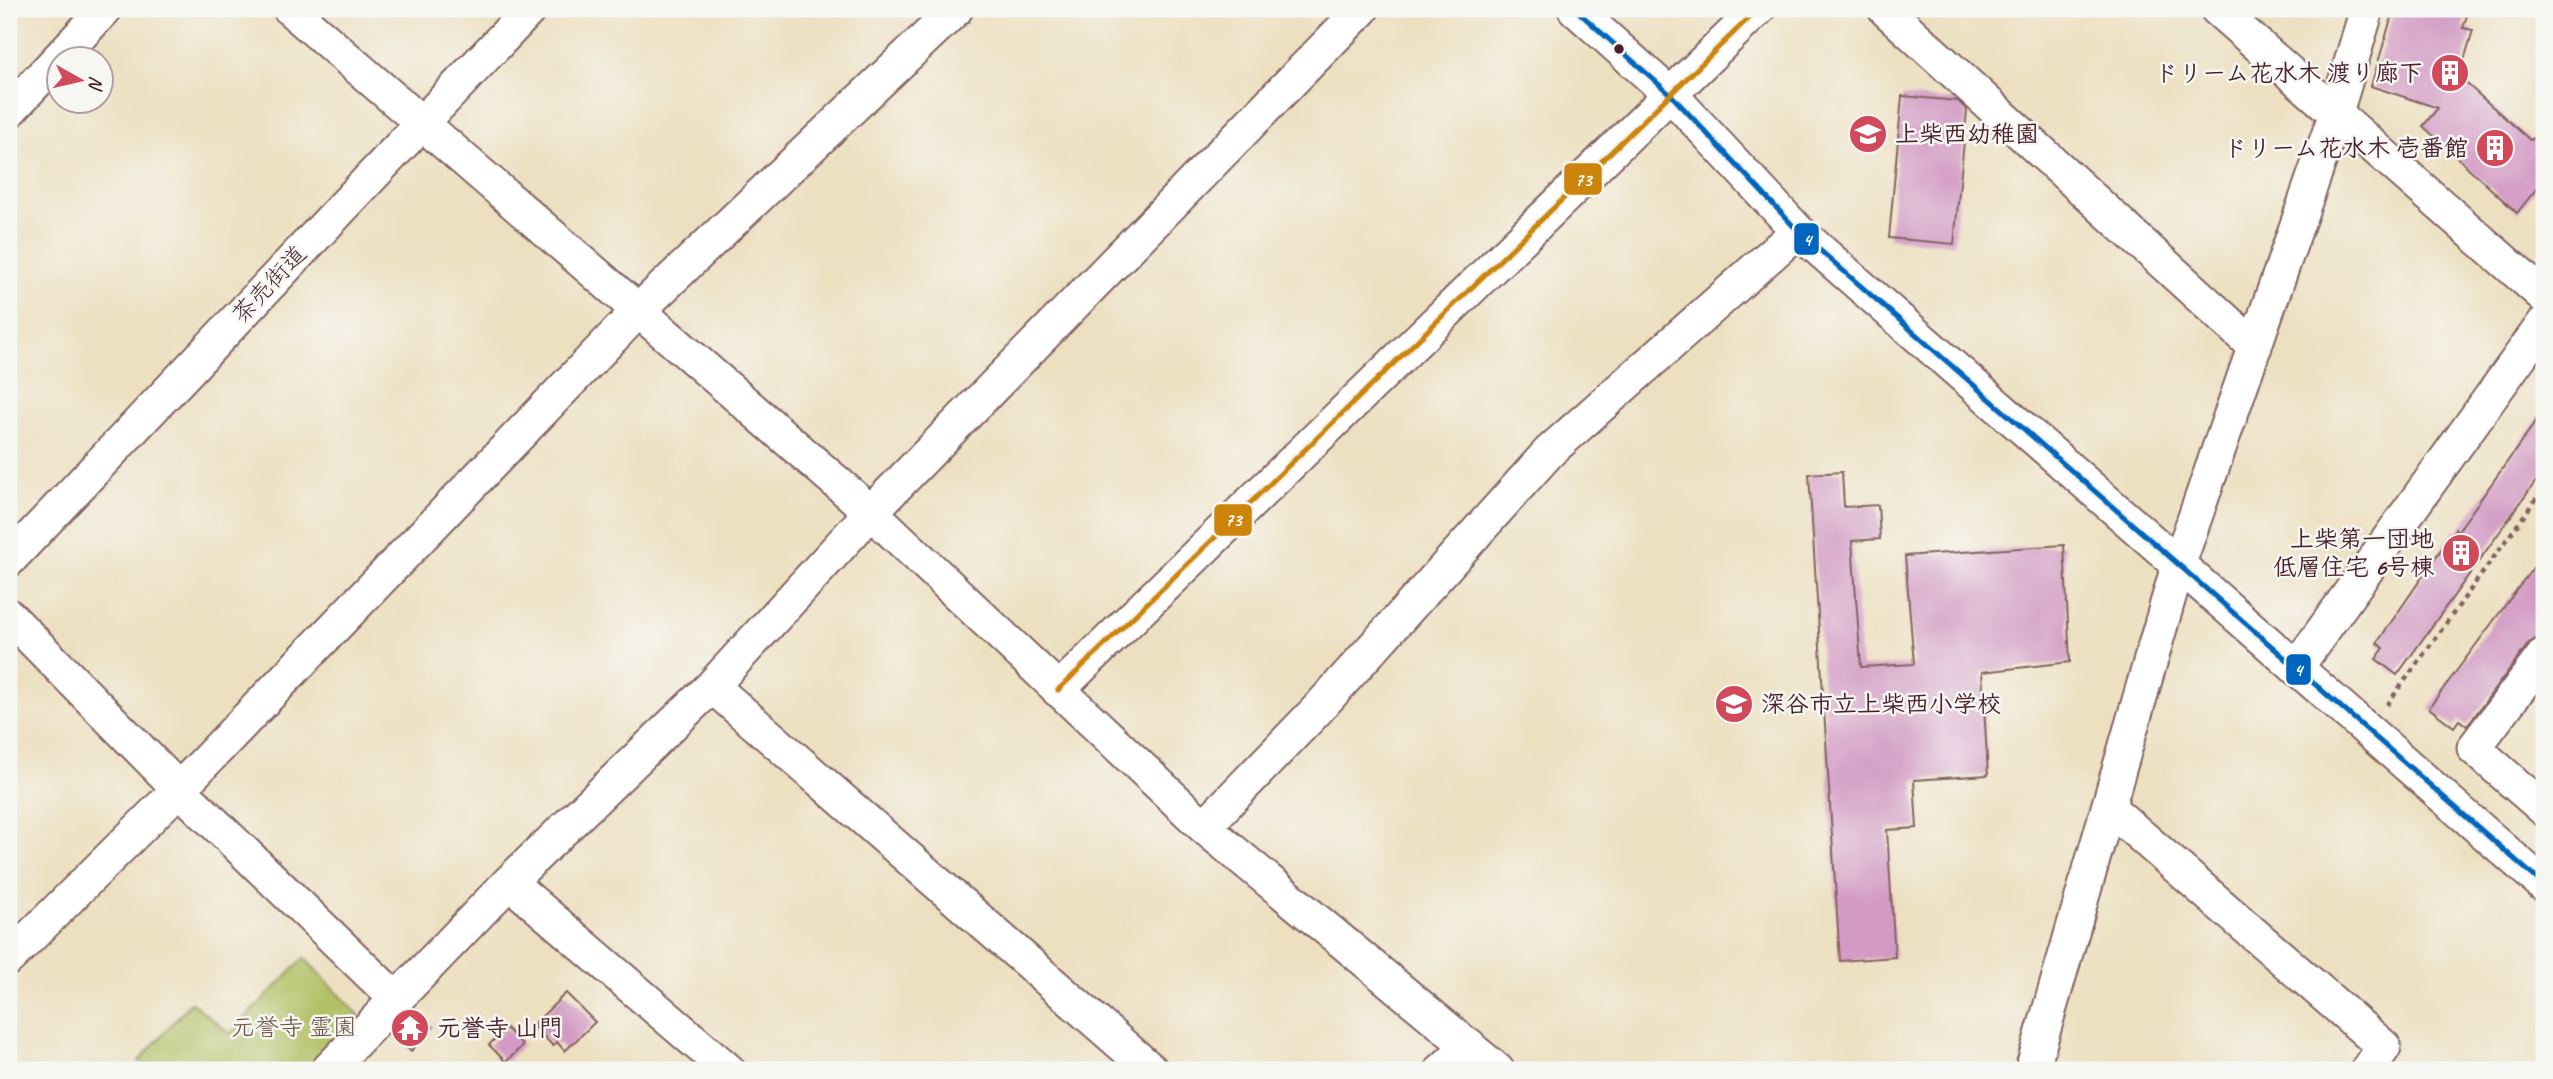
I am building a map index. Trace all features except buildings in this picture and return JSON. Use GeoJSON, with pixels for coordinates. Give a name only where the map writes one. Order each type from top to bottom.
{"type":"FeatureCollection","features":[{"type":"Feature","properties":{"kind":"street"},"geometry":{"type":"LineString","coordinates":[[9,111],[104,9]]}},
{"type":"Feature","properties":{"kind":"street"},"geometry":{"type":"LineString","coordinates":[[290,9],[871,512],[1204,827],[1497,1070]]}},
{"type":"Feature","properties":{"kind":"street","name":"茶売街道"},"geometry":{"type":"LineString","coordinates":[[9,560],[530,9]]}},
{"type":"Feature","properties":{"kind":"street"},"geometry":{"type":"LineString","coordinates":[[9,958],[179,789],[639,310],[956,9]]}},
{"type":"Feature","properties":{"kind":"street"},"geometry":{"type":"LineString","coordinates":[[328,1070],[509,882],[712,686],[871,512],[1362,9]]}},
{"type":"Feature","properties":{"kind":"street"},"geometry":{"type":"LineString","coordinates":[[1575,9],[1672,96],[1798,231],[2544,885]]}},
{"type":"Feature","properties":{"kind":"street"},"geometry":{"type":"LineString","coordinates":[[1058,690],[1672,96],[1758,9]]}},
{"type":"Feature","properties":{"kind":"street"},"geometry":{"type":"LineString","coordinates":[[1885,9],[2255,347]]}},
{"type":"Feature","properties":{"kind":"street"},"geometry":{"type":"LineString","coordinates":[[2217,9],[2335,116],[2544,296]]}},
{"type":"Feature","properties":{"kind":"street"},"geometry":{"type":"LineString","coordinates":[[2032,1070],[2178,566],[2335,116],[2367,9]]}},
{"type":"Feature","properties":{"kind":"street"},"geometry":{"type":"LineString","coordinates":[[1204,827],[1316,711],[1549,452],[1798,231]]}},
{"type":"Feature","properties":{"kind":"street"},"geometry":{"type":"LineString","coordinates":[[2296,668],[2544,323]]}},
{"type":"Feature","properties":{"kind":"street"},"geometry":{"type":"LineString","coordinates":[[9,615],[179,789],[397,1000]]}},
{"type":"Feature","properties":{"kind":"street"},"geometry":{"type":"LineString","coordinates":[[2544,655],[2474,748],[2544,809]]}},
{"type":"Feature","properties":{"kind":"street"},"geometry":{"type":"LineString","coordinates":[[712,686],[1133,1065]]}},
{"type":"Feature","properties":{"kind":"street"},"geometry":{"type":"LineString","coordinates":[[2109,808],[2384,1047],[2368,1070]]}},
{"type":"Feature","properties":{"kind":"street"},"geometry":{"type":"LineString","coordinates":[[509,882],[729,1070]]}},
{"type":"Feature","properties":{"kind":"street"},"geometry":{"type":"LineString","coordinates":[[1443,1070],[1469,1045]]}},
{"type":"Feature","properties":{"kind":"path"},"geometry":{"type":"LineString","coordinates":[[2396,691],[2544,488]]}},
{"type":"Feature","properties":{"kind":"green space","name":"元誉寺 霊園"},"geometry":{"type":"Polygon","coordinates":[[[304,958],[360,1016],[307,1070],[149,1070],[139,1061],[191,1002],[230,1034],[304,958]]]}},
{"type":"Feature","properties":{"kind":"transit line","name":"4"},"geometry":{"type":"LineString","coordinates":[[1575,9],[1672,96],[1798,231],[2544,885]]}},
{"type":"Feature","properties":{"kind":"transit line","name":"73"},"geometry":{"type":"LineString","coordinates":[[1058,690],[1758,9]]}},
{"type":"Feature","properties":{"kind":"place","name":"ドリーム花水木 渡り廊下"},"geometry":{"type":"Point","coordinates":[2450,73]}},
{"type":"Feature","properties":{"kind":"place","name":"上柴西幼稚園"},"geometry":{"type":"Point","coordinates":[1868,134]}},
{"type":"Feature","properties":{"kind":"place","name":"ドリーム花水木 壱番館"},"geometry":{"type":"Point","coordinates":[2495,148]}},
{"type":"Feature","properties":{"kind":"place","name":"上柴第一団地 低層住宅 6号棟"},"geometry":{"type":"Point","coordinates":[2461,553]}},
{"type":"Feature","properties":{"kind":"place","name":"深谷市立上柴西小学校"},"geometry":{"type":"Point","coordinates":[1734,704]}},
{"type":"Feature","properties":{"kind":"place","name":"元誉寺 山門"},"geometry":{"type":"Point","coordinates":[410,1028]}}]}
